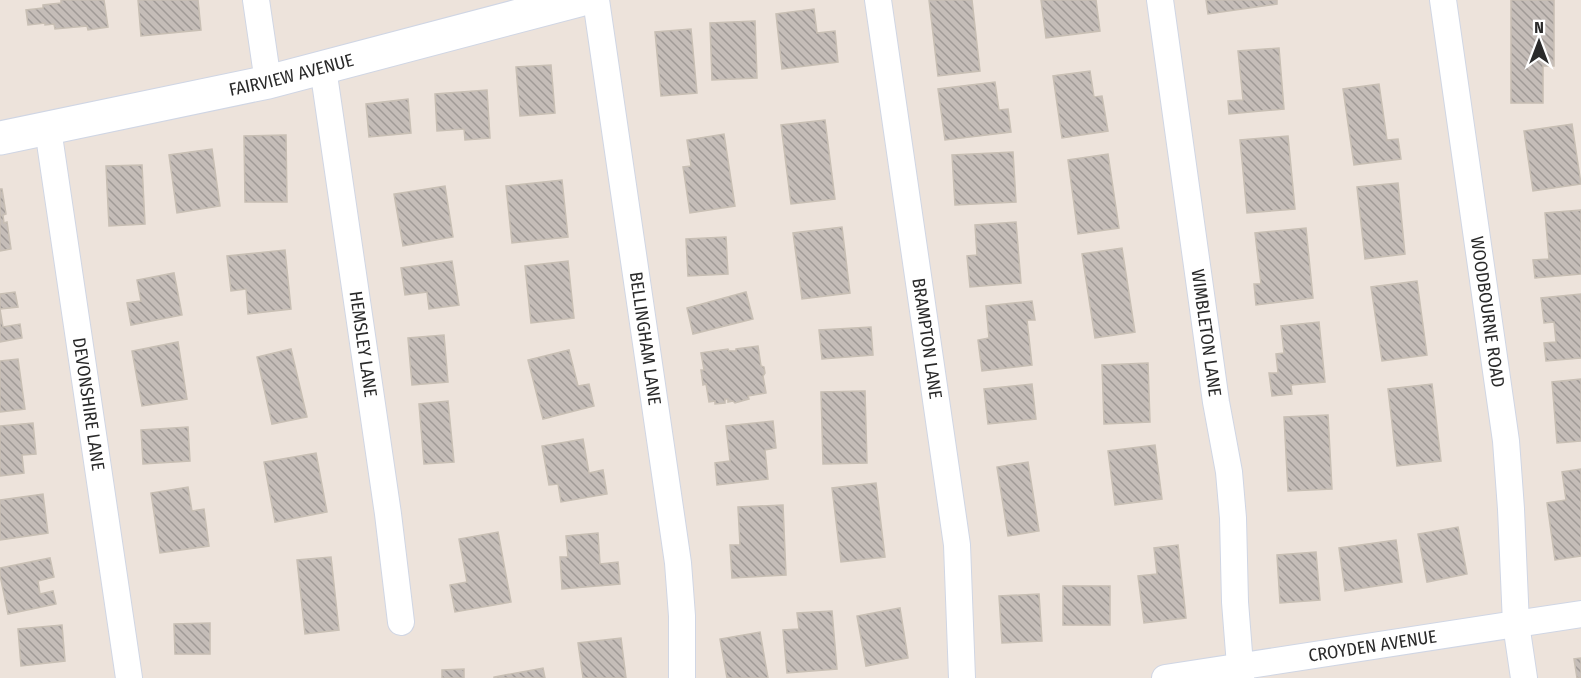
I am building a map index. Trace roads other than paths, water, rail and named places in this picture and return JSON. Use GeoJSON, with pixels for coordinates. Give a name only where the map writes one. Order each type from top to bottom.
{"type":"FeatureCollection","features":[{"type":"Feature","properties":{"kind":"street"},"geometry":{"type":"LineString","coordinates":[[256,0],[268,82]]}},
{"type":"Feature","properties":{"kind":"street","name":"FAIRVIEW AVENUE"},"geometry":{"type":"LineString","coordinates":[[0,138],[268,82],[579,0]]}},
{"type":"Feature","properties":{"kind":"street","name":"BELLINGHAM LANE"},"geometry":{"type":"LineString","coordinates":[[596,0],[678,563],[682,616],[682,678]]}},
{"type":"Feature","properties":{"kind":"street","name":"BRAMPTON LANE"},"geometry":{"type":"LineString","coordinates":[[878,0],[957,545],[962,678]]}},
{"type":"Feature","properties":{"kind":"street","name":"WIMBLETON LANE"},"geometry":{"type":"LineString","coordinates":[[1160,0],[1216,402],[1229,472],[1240,672]]}},
{"type":"Feature","properties":{"kind":"street","name":"WOODBOURNE ROAD"},"geometry":{"type":"LineString","coordinates":[[1443,0],[1506,441],[1516,624],[1524,678]]}},
{"type":"Feature","properties":{"kind":"street","name":"HEMSLEY LANE"},"geometry":{"type":"LineString","coordinates":[[323,68],[401,621]]}},
{"type":"Feature","properties":{"kind":"street","name":"DEVONSHIRE LANE"},"geometry":{"type":"LineString","coordinates":[[48,129],[129,678]]}},
{"type":"Feature","properties":{"kind":"street","name":"CROYDEN AVENUE"},"geometry":{"type":"LineString","coordinates":[[1165,678],[1240,672],[1581,614]]}}]}
